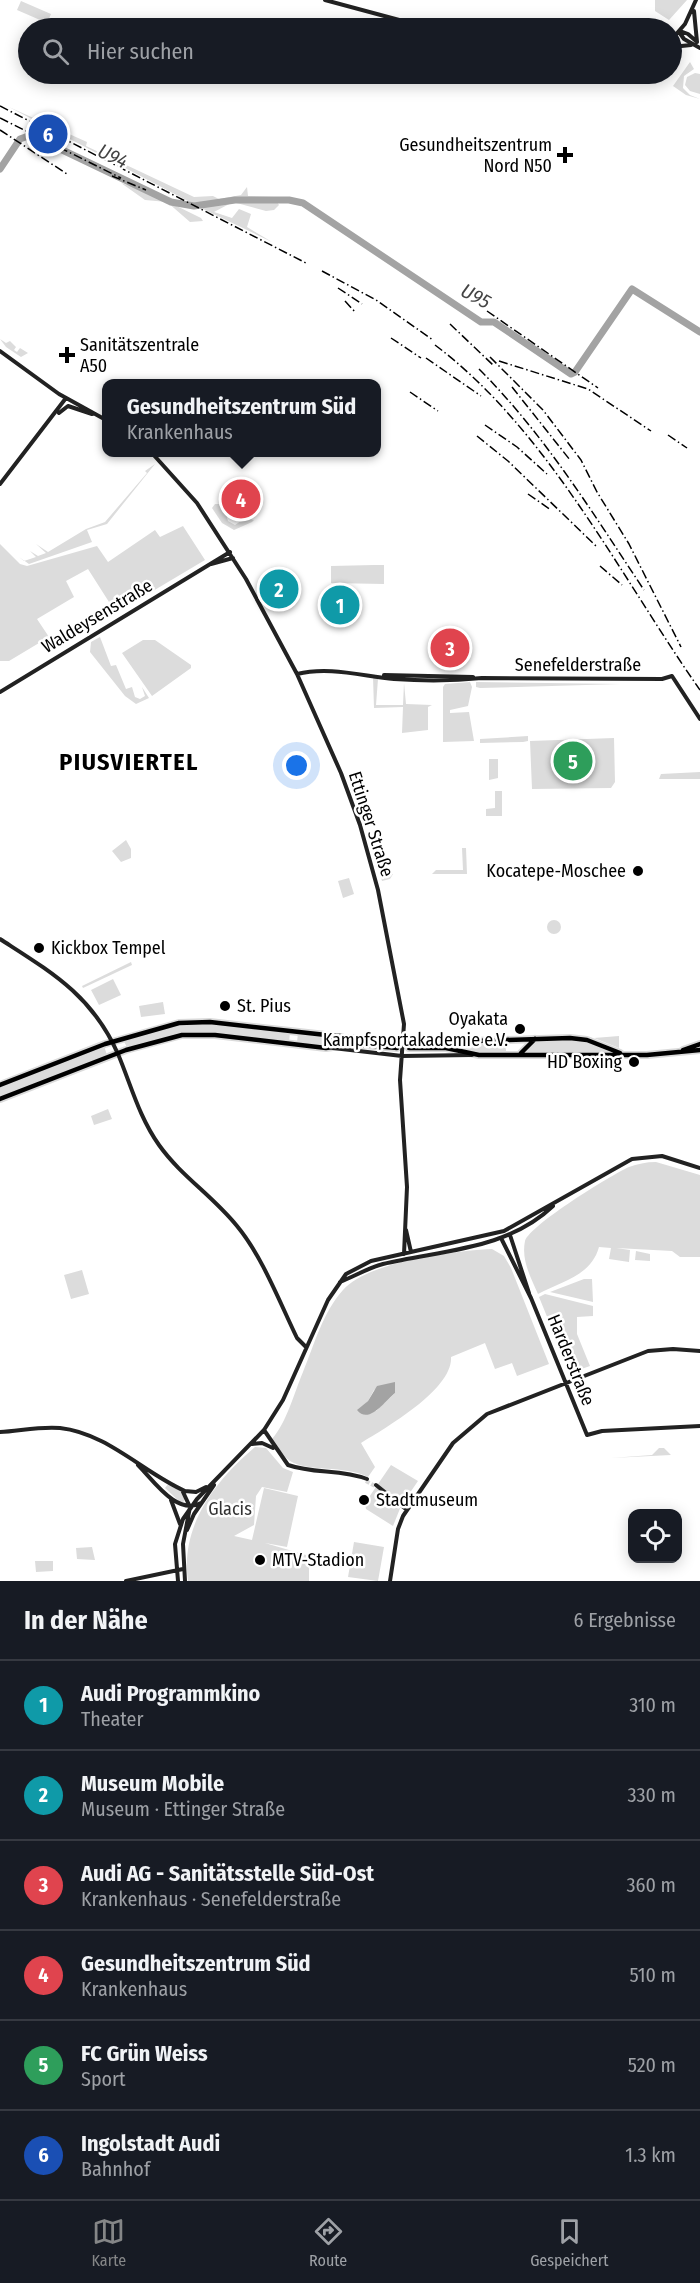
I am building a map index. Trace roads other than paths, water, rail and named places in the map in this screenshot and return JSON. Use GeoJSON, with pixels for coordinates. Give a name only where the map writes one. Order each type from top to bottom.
{"type":"FeatureCollection","features":[{"type":"Feature","properties":{"kind":"main road"},"geometry":{"type":"LineString","coordinates":[[324,0],[392,18]]}},
{"type":"Feature","properties":{"kind":"main road"},"geometry":{"type":"LineString","coordinates":[[682,26],[696,0]]}},
{"type":"Feature","properties":{"kind":"main road"},"geometry":{"type":"LineString","coordinates":[[694,7],[698,45]]}},
{"type":"Feature","properties":{"kind":"main road"},"geometry":{"type":"LineString","coordinates":[[682,36],[698,45]]}},
{"type":"Feature","properties":{"kind":"main road"},"geometry":{"type":"LineString","coordinates":[[682,46],[698,45]]}},
{"type":"Feature","properties":{"kind":"main road"},"geometry":{"type":"LineString","coordinates":[[0,351],[66,398],[102,418]]}},
{"type":"Feature","properties":{"kind":"main road"},"geometry":{"type":"LineString","coordinates":[[0,484],[66,398]]}},
{"type":"Feature","properties":{"kind":"main road"},"geometry":{"type":"LineString","coordinates":[[52,418],[68,406],[96,415]]}},
{"type":"Feature","properties":{"kind":"main road","name":"Ettinger Straße"},"geometry":{"type":"LineString","coordinates":[[155,457],[197,503],[230,552],[297,674],[342,777],[360,825],[378,890],[404,1024],[399,1080],[406,1177],[404,1254]]}},
{"type":"Feature","properties":{"kind":"main road","name":"Waldeysenstraße"},"geometry":{"type":"LineString","coordinates":[[0,692],[230,552]]}},
{"type":"Feature","properties":{"kind":"main road","name":"Waldeysenstraße"},"geometry":{"type":"LineString","coordinates":[[208,565],[233,558]]}},
{"type":"Feature","properties":{"kind":"main road","name":"Senefelderstraße"},"geometry":{"type":"LineString","coordinates":[[297,674],[337,672],[482,678],[662,680],[672,676],[700,719]]}},
{"type":"Feature","properties":{"kind":"main road"},"geometry":{"type":"LineString","coordinates":[[0,939],[64,981],[94,1012],[112,1041],[137,1106],[153,1137],[172,1163],[239,1228],[297,1338],[306,1347]]}},
{"type":"Feature","properties":{"kind":"main road"},"geometry":{"type":"LineString","coordinates":[[0,1084],[112,1041],[166,1026],[195,1022],[403,1041],[587,1040],[622,1054]]}},
{"type":"Feature","properties":{"kind":"main road"},"geometry":{"type":"LineString","coordinates":[[0,1099],[117,1053],[182,1035],[225,1036],[402,1056],[479,1055],[511,1049],[521,1053],[622,1054],[700,1050]]}},
{"type":"Feature","properties":{"kind":"main road"},"geometry":{"type":"LineString","coordinates":[[327,1035],[362,1044],[397,1048]]}},
{"type":"Feature","properties":{"kind":"main road"},"geometry":{"type":"LineString","coordinates":[[521,1053],[535,1039]]}},
{"type":"Feature","properties":{"kind":"main road"},"geometry":{"type":"LineString","coordinates":[[510,1040],[511,1049]]}},
{"type":"Feature","properties":{"kind":"main road"},"geometry":{"type":"LineString","coordinates":[[446,1048],[474,1041]]}},
{"type":"Feature","properties":{"kind":"main road"},"geometry":{"type":"LineString","coordinates":[[326,1048],[362,1044]]}},
{"type":"Feature","properties":{"kind":"main road"},"geometry":{"type":"LineString","coordinates":[[680,1051],[700,1044]]}},
{"type":"Feature","properties":{"kind":"main road"},"geometry":{"type":"LineString","coordinates":[[409,1048],[446,1048],[479,1055]]}},
{"type":"Feature","properties":{"kind":"main road"},"geometry":{"type":"LineString","coordinates":[[183,1539],[201,1503],[219,1479],[264,1430],[283,1400],[328,1300],[346,1274],[361,1265],[504,1231],[555,1204],[610,1170],[639,1158],[662,1156],[700,1168]]}},
{"type":"Feature","properties":{"kind":"main road"},"geometry":{"type":"LineString","coordinates":[[340,1282],[374,1267],[502,1240],[522,1229],[555,1204]]}},
{"type":"Feature","properties":{"kind":"main road"},"geometry":{"type":"LineString","coordinates":[[405,1224],[411,1252],[409,1259]]}},
{"type":"Feature","properties":{"kind":"main road"},"geometry":{"type":"LineString","coordinates":[[514,1244],[522,1229]]}},
{"type":"Feature","properties":{"kind":"main road"},"geometry":{"type":"LineString","coordinates":[[504,1231],[511,1236]]}},
{"type":"Feature","properties":{"kind":"main road"},"geometry":{"type":"LineString","coordinates":[[502,1240],[504,1231]]}},
{"type":"Feature","properties":{"kind":"main road","name":"Harderstraße"},"geometry":{"type":"LineString","coordinates":[[511,1236],[530,1296]]}},
{"type":"Feature","properties":{"kind":"main road","name":"Harderstraße"},"geometry":{"type":"LineString","coordinates":[[502,1240],[530,1296],[587,1435],[602,1431],[700,1426]]}},
{"type":"Feature","properties":{"kind":"main road"},"geometry":{"type":"LineString","coordinates":[[404,1254],[409,1259]]}},
{"type":"Feature","properties":{"kind":"main road"},"geometry":{"type":"LineString","coordinates":[[390,1581],[398,1529],[407,1510],[446,1452],[465,1430],[497,1409],[648,1352],[673,1349],[700,1351]]}},
{"type":"Feature","properties":{"kind":"main road"},"geometry":{"type":"LineString","coordinates":[[0,1432],[68,1429],[98,1441],[180,1489],[195,1492],[210,1486]]}},
{"type":"Feature","properties":{"kind":"main road"},"geometry":{"type":"LineString","coordinates":[[264,1430],[288,1465],[357,1475],[367,1480]]}},
{"type":"Feature","properties":{"kind":"main road"},"geometry":{"type":"LineString","coordinates":[[252,1444],[266,1444],[277,1451]]}},
{"type":"Feature","properties":{"kind":"main road"},"geometry":{"type":"LineString","coordinates":[[136,1463],[183,1507],[201,1503]]}},
{"type":"Feature","properties":{"kind":"main road"},"geometry":{"type":"LineString","coordinates":[[178,1581],[175,1544],[180,1526],[190,1507],[219,1479]]}},
{"type":"Feature","properties":{"kind":"main road"},"geometry":{"type":"LineString","coordinates":[[375,1485],[407,1510]]}},
{"type":"Feature","properties":{"kind":"main road"},"geometry":{"type":"LineString","coordinates":[[180,1489],[190,1507],[183,1539],[185,1581]]}},
{"type":"Feature","properties":{"kind":"main road"},"geometry":{"type":"LineString","coordinates":[[170,1497],[179,1515],[180,1526]]}},
{"type":"Feature","properties":{"kind":"main road"},"geometry":{"type":"LineString","coordinates":[[126,1581],[183,1569]]}},
{"type":"Feature","properties":{"kind":"waterway","name":"U95"},"geometry":{"type":"LineString","coordinates":[[0,169],[20,139],[31,135],[171,202],[194,206],[235,200],[289,200],[303,203],[481,322],[494,322],[571,374],[575,372],[632,289],[700,332]]}},
{"type":"Feature","properties":{"kind":"waterway","name":"U95"},"geometry":{"type":"LineString","coordinates":[[210,204],[235,200],[278,200]]}},
{"type":"Feature","properties":{"kind":"tunnel"},"geometry":{"type":"LineString","coordinates":[[366,1481],[375,1486]]}},
{"type":"Feature","properties":{"kind":"railway"},"geometry":{"type":"LineString","coordinates":[[0,106],[306,263]]}},
{"type":"Feature","properties":{"kind":"railway"},"geometry":{"type":"LineString","coordinates":[[0,118],[121,178]]}},
{"type":"Feature","properties":{"kind":"railway"},"geometry":{"type":"LineString","coordinates":[[0,130],[67,174]]}},
{"type":"Feature","properties":{"kind":"railway"},"geometry":{"type":"LineString","coordinates":[[112,176],[146,190]]}},
{"type":"Feature","properties":{"kind":"railway"},"geometry":{"type":"LineString","coordinates":[[322,271],[376,300],[433,340]]}},
{"type":"Feature","properties":{"kind":"railway"},"geometry":{"type":"LineString","coordinates":[[338,288],[362,304]]}},
{"type":"Feature","properties":{"kind":"railway"},"geometry":{"type":"LineString","coordinates":[[345,301],[356,313]]}},
{"type":"Feature","properties":{"kind":"railway"},"geometry":{"type":"LineString","coordinates":[[487,311],[598,388]]}},
{"type":"Feature","properties":{"kind":"railway"},"geometry":{"type":"LineString","coordinates":[[450,324],[493,365]]}},
{"type":"Feature","properties":{"kind":"railway"},"geometry":{"type":"LineString","coordinates":[[391,338],[421,358]]}},
{"type":"Feature","properties":{"kind":"railway"},"geometry":{"type":"LineString","coordinates":[[435,345],[476,380],[513,419],[547,461],[611,553],[700,690]]}},
{"type":"Feature","properties":{"kind":"railway"},"geometry":{"type":"LineString","coordinates":[[490,357],[543,410],[581,460],[597,492],[629,544],[681,647]]}},
{"type":"Feature","properties":{"kind":"railway"},"geometry":{"type":"LineString","coordinates":[[426,358],[481,396]]}},
{"type":"Feature","properties":{"kind":"railway"},"geometry":{"type":"LineString","coordinates":[[499,361],[588,389],[651,431]]}},
{"type":"Feature","properties":{"kind":"railway"},"geometry":{"type":"LineString","coordinates":[[479,369],[503,394],[546,447],[644,590]]}},
{"type":"Feature","properties":{"kind":"railway"},"geometry":{"type":"LineString","coordinates":[[512,387],[570,460]]}},
{"type":"Feature","properties":{"kind":"railway"},"geometry":{"type":"LineString","coordinates":[[410,392],[438,411]]}},
{"type":"Feature","properties":{"kind":"railway"},"geometry":{"type":"LineString","coordinates":[[485,425],[517,447],[547,474]]}},
{"type":"Feature","properties":{"kind":"railway"},"geometry":{"type":"LineString","coordinates":[[668,435],[687,448]]}},
{"type":"Feature","properties":{"kind":"railway"},"geometry":{"type":"LineString","coordinates":[[477,436],[508,461],[596,546]]}},
{"type":"Feature","properties":{"kind":"railway"},"geometry":{"type":"LineString","coordinates":[[528,494],[551,510]]}},
{"type":"Feature","properties":{"kind":"railway"},"geometry":{"type":"LineString","coordinates":[[600,566],[622,585]]}},
{"type":"Feature","properties":{"kind":"place","name":"Ingolstadt Audi"},"geometry":{"type":"Point","coordinates":[48,134]}},
{"type":"Feature","properties":{"kind":"place","name":"Gesundheitszentrum Nord N50"},"geometry":{"type":"Point","coordinates":[565,155]}},
{"type":"Feature","properties":{"kind":"place","name":"Sanitätszentrale A50"},"geometry":{"type":"Point","coordinates":[67,355]}},
{"type":"Feature","properties":{"kind":"place","name":"Gesundheitszentrum Süd"},"geometry":{"type":"Point","coordinates":[241,499]}},
{"type":"Feature","properties":{"kind":"place","name":"Museum Mobile"},"geometry":{"type":"Point","coordinates":[279,589]}},
{"type":"Feature","properties":{"kind":"place","name":"Audi Programmkino"},"geometry":{"type":"Point","coordinates":[340,605]}},
{"type":"Feature","properties":{"kind":"place","name":"Audi AG - Sanitätsstelle Süd-Ost"},"geometry":{"type":"Point","coordinates":[450,648]}},
{"type":"Feature","properties":{"kind":"place","name":"FC Grün Weiss"},"geometry":{"type":"Point","coordinates":[573,761]}},
{"type":"Feature","properties":{"kind":"place","name":"Kocatepe-Moschee"},"geometry":{"type":"Point","coordinates":[638,871]}},
{"type":"Feature","properties":{"kind":"place","name":"Kickbox Tempel"},"geometry":{"type":"Point","coordinates":[39,948]}},
{"type":"Feature","properties":{"kind":"place","name":"St. Pius"},"geometry":{"type":"Point","coordinates":[225,1006]}},
{"type":"Feature","properties":{"kind":"place","name":"Oyakata Kampfsportakademie e.V."},"geometry":{"type":"Point","coordinates":[520,1029]}},
{"type":"Feature","properties":{"kind":"place","name":"HD Boxing"},"geometry":{"type":"Point","coordinates":[634,1062]}},
{"type":"Feature","properties":{"kind":"place","name":"Stadtmuseum"},"geometry":{"type":"Point","coordinates":[364,1500]}},
{"type":"Feature","properties":{"kind":"place","name":"MTV-Stadion"},"geometry":{"type":"Point","coordinates":[260,1560]}},
{"type":"Feature","properties":{"kind":"district","name":"PIUSVIERTEL"},"geometry":{"type":"Point","coordinates":[129,762]}},
{"type":"Feature","properties":{"kind":"water label","name":"U94"},"geometry":{"type":"Point","coordinates":[113,156]}},
{"type":"Feature","properties":{"kind":"park label","name":"Glacis"},"geometry":{"type":"Point","coordinates":[230,1509]}}]}
